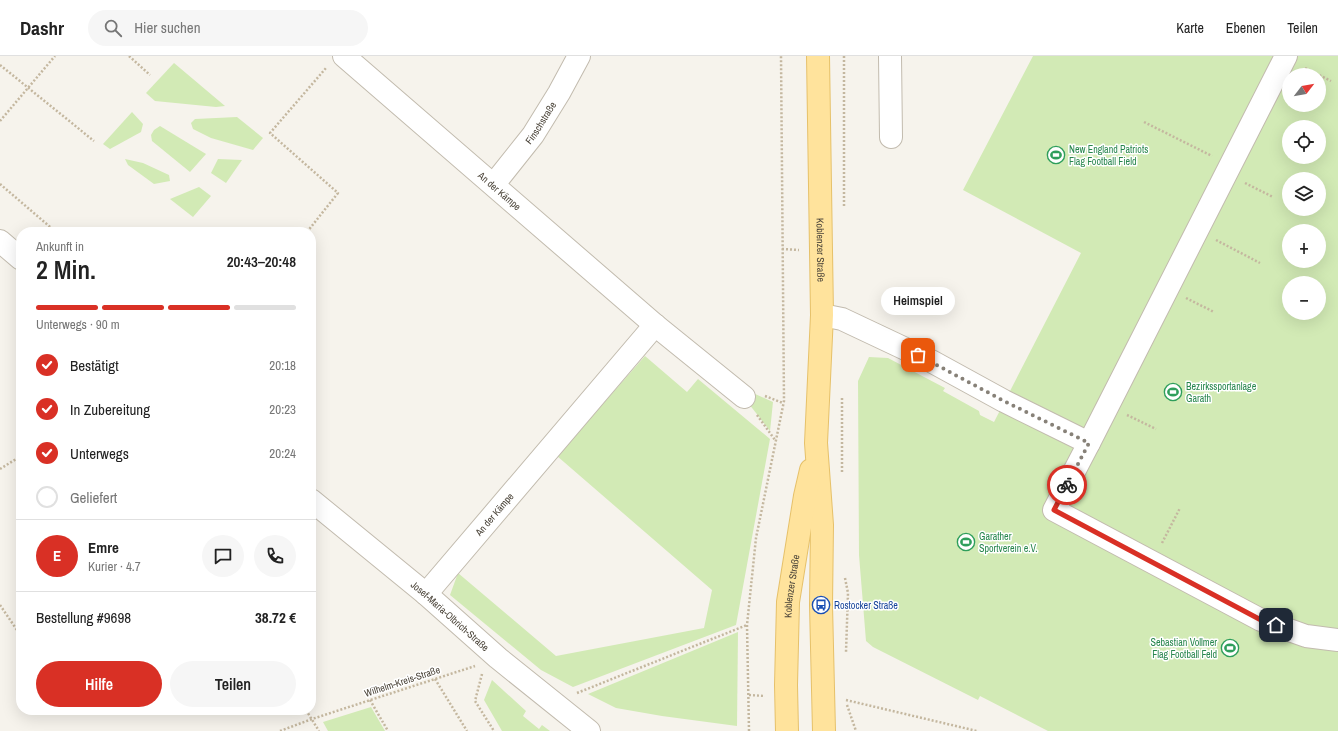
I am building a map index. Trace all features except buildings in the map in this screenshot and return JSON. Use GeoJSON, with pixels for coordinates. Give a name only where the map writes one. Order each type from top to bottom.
{"type":"FeatureCollection","features":[{"type":"Feature","properties":{"kind":"main road","name":"Koblenzer Straße"},"geometry":{"type":"LineString","coordinates":[[818,56],[822,315],[816,443],[822,525],[821,605],[824,731]]}},
{"type":"Feature","properties":{"kind":"main road","name":"Koblenzer Straße"},"geometry":{"type":"LineString","coordinates":[[786,731],[788,602],[805,496],[816,443]]}},
{"type":"Feature","properties":{"kind":"street","name":"Finschstraße"},"geometry":{"type":"LineString","coordinates":[[494,184],[532,135],[559,93],[579,56]]}},
{"type":"Feature","properties":{"kind":"street"},"geometry":{"type":"LineString","coordinates":[[890,56],[891,137]]}},
{"type":"Feature","properties":{"kind":"street"},"geometry":{"type":"LineString","coordinates":[[1286,56],[1054,510],[1261,620],[1306,636],[1338,640]]}},
{"type":"Feature","properties":{"kind":"street","name":"An der Kämpe"},"geometry":{"type":"LineString","coordinates":[[336,62],[494,184],[655,325],[744,397]]}},
{"type":"Feature","properties":{"kind":"street"},"geometry":{"type":"LineString","coordinates":[[0,241],[16,255]]}},
{"type":"Feature","properties":{"kind":"street"},"geometry":{"type":"LineString","coordinates":[[822,315],[842,319],[931,361],[1004,401],[1089,443]]}},
{"type":"Feature","properties":{"kind":"street","name":"An der Kämpe"},"geometry":{"type":"LineString","coordinates":[[426,594],[655,325]]}},
{"type":"Feature","properties":{"kind":"street","name":"Josef-Maria-Olbrich-Straße"},"geometry":{"type":"LineString","coordinates":[[316,504],[426,594],[492,660],[552,702],[589,731]]}},
{"type":"Feature","properties":{"kind":"path"},"geometry":{"type":"LineString","coordinates":[[0,121],[55,56]]}},
{"type":"Feature","properties":{"kind":"path"},"geometry":{"type":"LineString","coordinates":[[129,56],[150,75]]}},
{"type":"Feature","properties":{"kind":"path"},"geometry":{"type":"LineString","coordinates":[[749,731],[747,625],[756,538],[784,401],[781,56]]}},
{"type":"Feature","properties":{"kind":"path"},"geometry":{"type":"LineString","coordinates":[[844,56],[844,208]]}},
{"type":"Feature","properties":{"kind":"path"},"geometry":{"type":"LineString","coordinates":[[311,227],[338,193],[270,133],[336,62]]}},
{"type":"Feature","properties":{"kind":"path"},"geometry":{"type":"LineString","coordinates":[[0,65],[94,141]]}},
{"type":"Feature","properties":{"kind":"path"},"geometry":{"type":"LineString","coordinates":[[1326,78],[1331,81]]}},
{"type":"Feature","properties":{"kind":"path"},"geometry":{"type":"LineString","coordinates":[[1144,122],[1230,165]]}},
{"type":"Feature","properties":{"kind":"path"},"geometry":{"type":"LineString","coordinates":[[0,184],[50,227]]}},
{"type":"Feature","properties":{"kind":"path"},"geometry":{"type":"LineString","coordinates":[[1261,190],[1273,197]]}},
{"type":"Feature","properties":{"kind":"path"},"geometry":{"type":"LineString","coordinates":[[1198,230],[1260,263]]}},
{"type":"Feature","properties":{"kind":"path"},"geometry":{"type":"LineString","coordinates":[[1203,307],[1214,312]]}},
{"type":"Feature","properties":{"kind":"path"},"geometry":{"type":"LineString","coordinates":[[744,397],[775,441]]}},
{"type":"Feature","properties":{"kind":"path"},"geometry":{"type":"LineString","coordinates":[[842,397],[842,475]]}},
{"type":"Feature","properties":{"kind":"path"},"geometry":{"type":"LineString","coordinates":[[1144,423],[1156,429]]}},
{"type":"Feature","properties":{"kind":"path"},"geometry":{"type":"LineString","coordinates":[[0,469],[16,459]]}},
{"type":"Feature","properties":{"kind":"path"},"geometry":{"type":"LineString","coordinates":[[1152,562],[1180,508]]}},
{"type":"Feature","properties":{"kind":"path"},"geometry":{"type":"LineString","coordinates":[[844,573],[848,593],[846,654]]}},
{"type":"Feature","properties":{"kind":"path"},"geometry":{"type":"LineString","coordinates":[[0,604],[16,628]]}},
{"type":"Feature","properties":{"kind":"path"},"geometry":{"type":"LineString","coordinates":[[552,702],[747,625]]}},
{"type":"Feature","properties":{"kind":"path"},"geometry":{"type":"LineString","coordinates":[[492,660],[475,701],[494,731]]}},
{"type":"Feature","properties":{"kind":"path","name":"Wilhelm-Kreis-Straße"},"geometry":{"type":"LineString","coordinates":[[280,731],[312,719],[492,660]]}},
{"type":"Feature","properties":{"kind":"path"},"geometry":{"type":"LineString","coordinates":[[435,679],[467,731]]}},
{"type":"Feature","properties":{"kind":"path"},"geometry":{"type":"LineString","coordinates":[[370,700],[388,731]]}},
{"type":"Feature","properties":{"kind":"path"},"geometry":{"type":"LineString","coordinates":[[856,731],[845,700],[977,731]]}},
{"type":"Feature","properties":{"kind":"path"},"geometry":{"type":"LineString","coordinates":[[309,715],[319,731]]}},
{"type":"Feature","properties":{"kind":"green space","name":"Bezirkssportanlage Garath"},"geometry":{"type":"Polygon","coordinates":[[[1033,56],[1338,56],[1338,731],[1048,731],[980,696],[978,700],[873,647],[866,641],[859,555],[858,381],[869,357],[888,358],[945,388],[943,391],[979,411],[980,415],[994,422],[1081,253],[963,190],[1033,56]]]}},
{"type":"Feature","properties":{"kind":"green space"},"geometry":{"type":"Polygon","coordinates":[[[174,63],[225,106],[216,107],[155,101],[146,93],[174,63]]]}},
{"type":"Feature","properties":{"kind":"green space"},"geometry":{"type":"Polygon","coordinates":[[[132,112],[143,124],[141,132],[110,149],[103,144],[132,112]]]}},
{"type":"Feature","properties":{"kind":"green space"},"geometry":{"type":"Polygon","coordinates":[[[237,117],[263,138],[253,150],[211,138],[193,129],[191,123],[195,119],[237,117]]]}},
{"type":"Feature","properties":{"kind":"green space"},"geometry":{"type":"Polygon","coordinates":[[[160,126],[206,154],[190,172],[152,141],[151,135],[154,130],[160,126]]]}},
{"type":"Feature","properties":{"kind":"green space"},"geometry":{"type":"Polygon","coordinates":[[[125,159],[143,163],[169,175],[170,181],[154,184],[128,165],[125,159]]]}},
{"type":"Feature","properties":{"kind":"green space"},"geometry":{"type":"Polygon","coordinates":[[[218,159],[242,160],[226,183],[211,173],[218,159]]]}},
{"type":"Feature","properties":{"kind":"green space"},"geometry":{"type":"Polygon","coordinates":[[[199,187],[211,196],[193,217],[170,199],[199,187]]]}},
{"type":"Feature","properties":{"kind":"green space"},"geometry":{"type":"Polygon","coordinates":[[[645,356],[687,392],[698,379],[770,439],[736,625],[573,687],[541,670],[450,595],[458,573],[556,656],[704,628],[712,590],[557,456],[645,356]]]}},
{"type":"Feature","properties":{"kind":"green space"},"geometry":{"type":"Polygon","coordinates":[[[753,393],[773,402],[770,431],[749,404],[753,393]]]}},
{"type":"Feature","properties":{"kind":"green space"},"geometry":{"type":"Polygon","coordinates":[[[738,632],[737,726],[616,708],[588,694],[738,632]]]}},
{"type":"Feature","properties":{"kind":"green space"},"geometry":{"type":"Polygon","coordinates":[[[492,680],[526,711],[523,716],[539,729],[542,725],[550,731],[502,731],[484,700],[492,680]]]}},
{"type":"Feature","properties":{"kind":"green space"},"geometry":{"type":"Polygon","coordinates":[[[371,707],[385,731],[328,731],[323,722],[371,707]]]}},
{"type":"Feature","properties":{"kind":"way so far"},"geometry":{"type":"LineString","coordinates":[[918,355],[1004,401],[1089,443],[1067,485]]}},
{"type":"Feature","properties":{"kind":"place","name":"New England Patriots Flag Football Field"},"geometry":{"type":"Point","coordinates":[1056,155]}},
{"type":"Feature","properties":{"kind":"place","name":"Heimspiel"},"geometry":{"type":"Point","coordinates":[918,355]}},
{"type":"Feature","properties":{"kind":"place","name":"Bezirkssportanlage Garath"},"geometry":{"type":"Point","coordinates":[1173,392]}},
{"type":"Feature","properties":{"kind":"place","name":"Garather Sportverein e.V."},"geometry":{"type":"Point","coordinates":[966,542]}},
{"type":"Feature","properties":{"kind":"place","name":"Rostocker Straße"},"geometry":{"type":"Point","coordinates":[821,605]}},
{"type":"Feature","properties":{"kind":"place","name":"Sebastian Vollmer Flag Football Feld"},"geometry":{"type":"Point","coordinates":[1230,648]}},
{"type":"Feature","properties":{"kind":"route"},"geometry":{"type":"LineString","coordinates":[[1067,485],[1054,510],[1261,620],[1276,625]]}}]}
